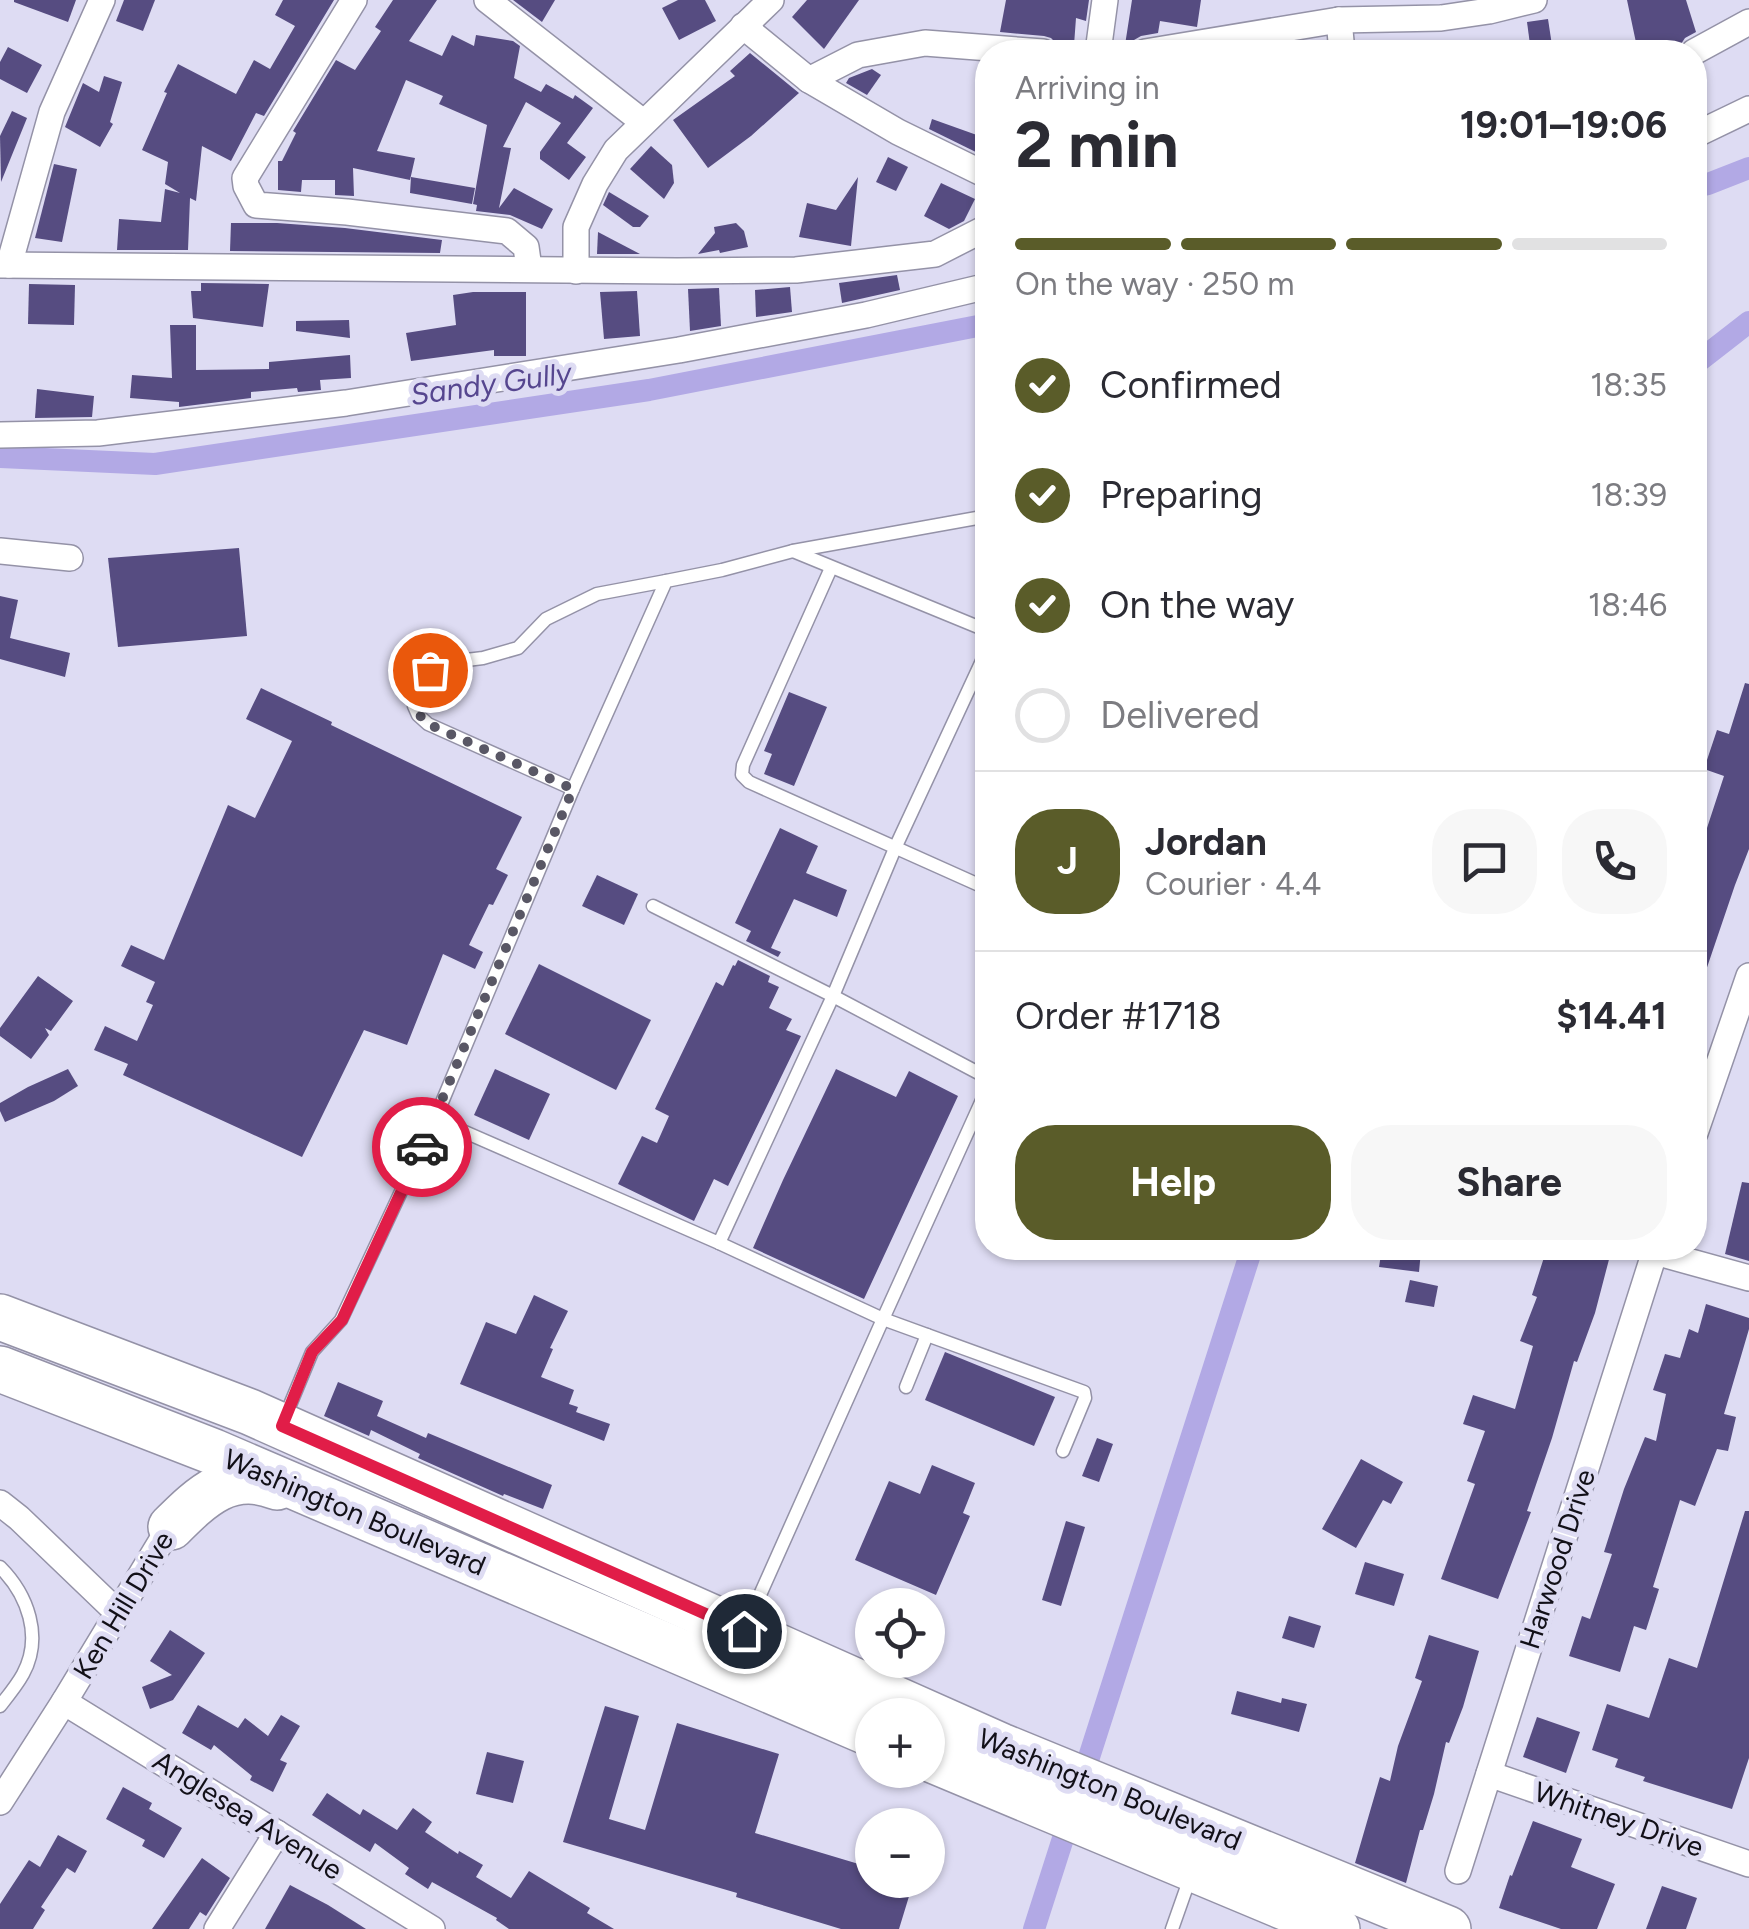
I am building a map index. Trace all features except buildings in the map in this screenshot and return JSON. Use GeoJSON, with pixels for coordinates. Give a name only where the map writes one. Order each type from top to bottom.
{"type":"FeatureCollection","features":[{"type":"Feature","properties":{"kind":"highway","name":"Washington Boulevard"},"geometry":{"type":"LineString","coordinates":[[0,1316],[242,1431],[744,1631],[995,1765],[1129,1820],[1448,1929]]}},
{"type":"Feature","properties":{"kind":"highway","name":"Washington Boulevard"},"geometry":{"type":"LineString","coordinates":[[0,1369],[94,1404],[242,1431],[337,1504],[855,1727]]}},
{"type":"Feature","properties":{"kind":"highway"},"geometry":{"type":"LineString","coordinates":[[94,1404],[164,1452],[171,1466],[174,1490],[171,1526]]}},
{"type":"Feature","properties":{"kind":"highway"},"geometry":{"type":"LineString","coordinates":[[171,1526],[199,1501],[230,1482],[266,1483],[302,1498],[337,1504]]}},
{"type":"Feature","properties":{"kind":"highway","name":"Washington Boulevard"},"geometry":{"type":"LineString","coordinates":[[945,1760],[995,1765]]}},
{"type":"Feature","properties":{"kind":"highway","name":"Washington Boulevard"},"geometry":{"type":"LineString","coordinates":[[1129,1820],[1193,1870],[1336,1929]]}},
{"type":"Feature","properties":{"kind":"street"},"geometry":{"type":"LineString","coordinates":[[102,0],[52,112],[5,265],[796,270],[936,254],[975,234]]}},
{"type":"Feature","properties":{"kind":"street"},"geometry":{"type":"LineString","coordinates":[[354,0],[245,178],[256,205],[507,231],[526,248],[529,268]]}},
{"type":"Feature","properties":{"kind":"street"},"geometry":{"type":"LineString","coordinates":[[487,0],[643,122]]}},
{"type":"Feature","properties":{"kind":"street"},"geometry":{"type":"LineString","coordinates":[[576,271],[576,226],[616,150],[771,0]]}},
{"type":"Feature","properties":{"kind":"street"},"geometry":{"type":"LineString","coordinates":[[1100,40],[1105,0]]}},
{"type":"Feature","properties":{"kind":"street"},"geometry":{"type":"LineString","coordinates":[[1217,40],[1339,20],[1441,18],[1489,12],[1534,0]]}},
{"type":"Feature","properties":{"kind":"street"},"geometry":{"type":"LineString","coordinates":[[1339,20],[1341,40]]}},
{"type":"Feature","properties":{"kind":"street"},"geometry":{"type":"LineString","coordinates":[[1707,45],[1749,22]]}},
{"type":"Feature","properties":{"kind":"street"},"geometry":{"type":"LineString","coordinates":[[744,26],[809,80],[898,132],[975,170]]}},
{"type":"Feature","properties":{"kind":"street"},"geometry":{"type":"LineString","coordinates":[[809,80],[858,55],[925,43],[975,47]]}},
{"type":"Feature","properties":{"kind":"street"},"geometry":{"type":"LineString","coordinates":[[1707,129],[1749,109]]}},
{"type":"Feature","properties":{"kind":"street"},"geometry":{"type":"LineString","coordinates":[[0,435],[98,433],[346,403],[678,350],[866,315],[975,289]]}},
{"type":"Feature","properties":{"kind":"street"},"geometry":{"type":"LineString","coordinates":[[0,552],[70,558]]}},
{"type":"Feature","properties":{"kind":"street"},"geometry":{"type":"LineString","coordinates":[[1707,1099],[1747,986]]}},
{"type":"Feature","properties":{"kind":"street","name":"Harwood Drive"},"geometry":{"type":"LineString","coordinates":[[1458,1871],[1652,1260]]}},
{"type":"Feature","properties":{"kind":"street"},"geometry":{"type":"LineString","coordinates":[[1689,1260],[1749,1278]]}},
{"type":"Feature","properties":{"kind":"street","name":"Ken Hill Drive"},"geometry":{"type":"LineString","coordinates":[[0,1802],[171,1526],[242,1431]]}},
{"type":"Feature","properties":{"kind":"street"},"geometry":{"type":"LineString","coordinates":[[0,1504],[118,1613]]}},
{"type":"Feature","properties":{"kind":"street","name":"Anglesea Avenue"},"geometry":{"type":"LineString","coordinates":[[64,1702],[432,1929]]}},
{"type":"Feature","properties":{"kind":"street","name":"Whitney Drive"},"geometry":{"type":"LineString","coordinates":[[1489,1774],[1748,1860]]}},
{"type":"Feature","properties":{"kind":"street"},"geometry":{"type":"LineString","coordinates":[[217,1929],[277,1833]]}},
{"type":"Feature","properties":{"kind":"lane"},"geometry":{"type":"LineString","coordinates":[[573,789],[428,724],[414,706],[430,670],[442,663],[483,658],[518,648],[546,619],[598,594],[722,570],[793,551],[975,518]]}},
{"type":"Feature","properties":{"kind":"lane"},"geometry":{"type":"LineString","coordinates":[[793,551],[975,627]]}},
{"type":"Feature","properties":{"kind":"lane"},"geometry":{"type":"LineString","coordinates":[[831,568],[743,765],[742,775],[749,782],[975,882]]}},
{"type":"Feature","properties":{"kind":"lane"},"geometry":{"type":"LineString","coordinates":[[242,1431],[342,1320],[435,1120],[573,789],[666,581]]}},
{"type":"Feature","properties":{"kind":"lane"},"geometry":{"type":"LineString","coordinates":[[719,1243],[975,676]]}},
{"type":"Feature","properties":{"kind":"lane"},"geometry":{"type":"LineString","coordinates":[[653,906],[975,1071]]}},
{"type":"Feature","properties":{"kind":"lane"},"geometry":{"type":"LineString","coordinates":[[435,1120],[883,1319],[1084,1392],[1086,1398],[1063,1451]]}},
{"type":"Feature","properties":{"kind":"lane"},"geometry":{"type":"LineString","coordinates":[[744,1631],[883,1319],[975,1129]]}},
{"type":"Feature","properties":{"kind":"lane"},"geometry":{"type":"LineString","coordinates":[[906,1387],[927,1335]]}},
{"type":"Feature","properties":{"kind":"lane"},"geometry":{"type":"LineString","coordinates":[[0,1567],[22,1597],[33,1634],[22,1676],[0,1706]]}},
{"type":"Feature","properties":{"kind":"lane"},"geometry":{"type":"LineString","coordinates":[[1172,1929],[1193,1870]]}},
{"type":"Feature","properties":{"kind":"waterway","name":"Sandy Gully"},"geometry":{"type":"LineString","coordinates":[[1707,184],[1749,168]]}},
{"type":"Feature","properties":{"kind":"waterway"},"geometry":{"type":"LineString","coordinates":[[1707,355],[1749,322]]}},
{"type":"Feature","properties":{"kind":"waterway","name":"Sandy Gully"},"geometry":{"type":"LineString","coordinates":[[0,457],[155,464],[649,390],[975,327]]}},
{"type":"Feature","properties":{"kind":"waterway"},"geometry":{"type":"LineString","coordinates":[[1034,1929],[1248,1260]]}},
{"type":"Feature","properties":{"kind":"way so far"},"geometry":{"type":"LineString","coordinates":[[422,1147],[573,789],[428,724],[414,706],[430,670]]}},
{"type":"Feature","properties":{"kind":"route"},"geometry":{"type":"LineString","coordinates":[[422,1147],[342,1320],[312,1352],[282,1426],[744,1631]]}}]}
